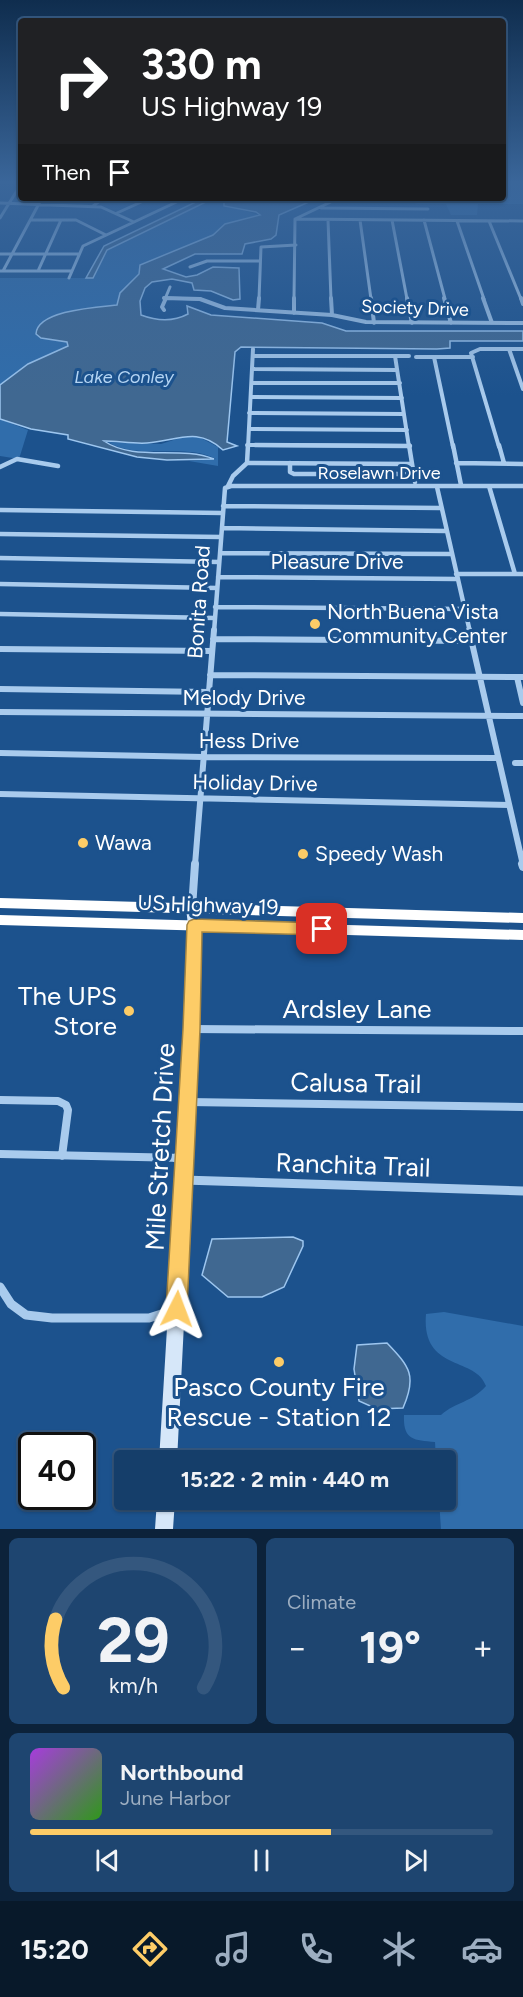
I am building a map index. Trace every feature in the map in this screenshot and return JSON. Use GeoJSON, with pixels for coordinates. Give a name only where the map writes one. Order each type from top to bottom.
{"type":"FeatureCollection","features":[{"type":"Feature","properties":{"kind":"highway","name":"US Highway 19"},"geometry":{"type":"LineString","coordinates":[[0,903],[523,918]]}},
{"type":"Feature","properties":{"kind":"highway","name":"US Highway 19"},"geometry":{"type":"LineString","coordinates":[[0,920],[523,935]]}},
{"type":"Feature","properties":{"kind":"street"},"geometry":{"type":"LineString","coordinates":[[258,310],[260,253]]}},
{"type":"Feature","properties":{"kind":"street"},"geometry":{"type":"LineString","coordinates":[[294,313],[296,253]]}},
{"type":"Feature","properties":{"kind":"street"},"geometry":{"type":"LineString","coordinates":[[329,253],[332,315]]}},
{"type":"Feature","properties":{"kind":"street"},"geometry":{"type":"LineString","coordinates":[[365,253],[374,323]]}},
{"type":"Feature","properties":{"kind":"street"},"geometry":{"type":"LineString","coordinates":[[398,253],[412,323]]}},
{"type":"Feature","properties":{"kind":"street"},"geometry":{"type":"LineString","coordinates":[[433,253],[451,323]]}},
{"type":"Feature","properties":{"kind":"street"},"geometry":{"type":"LineString","coordinates":[[468,253],[492,323]]}},
{"type":"Feature","properties":{"kind":"street"},"geometry":{"type":"LineString","coordinates":[[502,253],[523,304]]}},
{"type":"Feature","properties":{"kind":"street"},"geometry":{"type":"LineString","coordinates":[[0,254],[78,254],[69,278]]}},
{"type":"Feature","properties":{"kind":"street"},"geometry":{"type":"LineString","coordinates":[[1,271],[12,254]]}},
{"type":"Feature","properties":{"kind":"street"},"geometry":{"type":"LineString","coordinates":[[38,271],[46,254]]}},
{"type":"Feature","properties":{"kind":"street"},"geometry":{"type":"LineString","coordinates":[[190,267],[207,261],[259,261]]}},
{"type":"Feature","properties":{"kind":"street"},"geometry":{"type":"LineString","coordinates":[[1,271],[71,272]]}},
{"type":"Feature","properties":{"kind":"street"},"geometry":{"type":"LineString","coordinates":[[164,310],[162,307],[164,298],[170,287]]}},
{"type":"Feature","properties":{"kind":"street","name":"Society Drive"},"geometry":{"type":"LineString","coordinates":[[164,298],[200,298],[225,308],[332,315],[374,323],[523,323]]}},
{"type":"Feature","properties":{"kind":"street"},"geometry":{"type":"LineString","coordinates":[[228,486],[247,463],[254,349]]}},
{"type":"Feature","properties":{"kind":"street"},"geometry":{"type":"LineString","coordinates":[[509,349],[523,389]]}},
{"type":"Feature","properties":{"kind":"street"},"geometry":{"type":"LineString","coordinates":[[504,464],[471,353],[474,350],[523,349]]}},
{"type":"Feature","properties":{"kind":"street"},"geometry":{"type":"LineString","coordinates":[[253,356],[409,356]]}},
{"type":"Feature","properties":{"kind":"street"},"geometry":{"type":"LineString","coordinates":[[395,356],[415,482]]}},
{"type":"Feature","properties":{"kind":"street"},"geometry":{"type":"LineString","coordinates":[[416,357],[473,357]]}},
{"type":"Feature","properties":{"kind":"street"},"geometry":{"type":"LineString","coordinates":[[434,357],[461,486]]}},
{"type":"Feature","properties":{"kind":"street"},"geometry":{"type":"LineString","coordinates":[[253,369],[398,370]]}},
{"type":"Feature","properties":{"kind":"street"},"geometry":{"type":"LineString","coordinates":[[252,383],[400,383]]}},
{"type":"Feature","properties":{"kind":"street"},"geometry":{"type":"LineString","coordinates":[[251,398],[402,398]]}},
{"type":"Feature","properties":{"kind":"street"},"geometry":{"type":"LineString","coordinates":[[249,413],[404,414]]}},
{"type":"Feature","properties":{"kind":"street"},"geometry":{"type":"LineString","coordinates":[[249,429],[407,430]]}},
{"type":"Feature","properties":{"kind":"street"},"geometry":{"type":"LineString","coordinates":[[247,445],[410,446]]}},
{"type":"Feature","properties":{"kind":"street"},"geometry":{"type":"LineString","coordinates":[[0,467],[18,459],[58,466]]}},
{"type":"Feature","properties":{"kind":"street"},"geometry":{"type":"LineString","coordinates":[[247,463],[412,464]]}},
{"type":"Feature","properties":{"kind":"street"},"geometry":{"type":"LineString","coordinates":[[290,463],[290,472],[294,474],[414,474]]}},
{"type":"Feature","properties":{"kind":"street"},"geometry":{"type":"LineString","coordinates":[[456,463],[523,464]]}},
{"type":"Feature","properties":{"kind":"street"},"geometry":{"type":"LineString","coordinates":[[228,486],[235,486],[238,473]]}},
{"type":"Feature","properties":{"kind":"street","name":"Bonita Road"},"geometry":{"type":"LineString","coordinates":[[192,908],[224,492],[228,486]]}},
{"type":"Feature","properties":{"kind":"street","name":"Roselawn Drive"},"geometry":{"type":"LineString","coordinates":[[235,486],[523,486]]}},
{"type":"Feature","properties":{"kind":"street"},"geometry":{"type":"LineString","coordinates":[[489,486],[515,574]]}},
{"type":"Feature","properties":{"kind":"street"},"geometry":{"type":"LineString","coordinates":[[437,487],[523,867]]}},
{"type":"Feature","properties":{"kind":"street"},"geometry":{"type":"LineString","coordinates":[[223,506],[440,508]]}},
{"type":"Feature","properties":{"kind":"street"},"geometry":{"type":"LineString","coordinates":[[0,510],[223,513]]}},
{"type":"Feature","properties":{"kind":"street"},"geometry":{"type":"LineString","coordinates":[[222,528],[446,531]]}},
{"type":"Feature","properties":{"kind":"street"},"geometry":{"type":"LineString","coordinates":[[0,534],[221,537]]}},
{"type":"Feature","properties":{"kind":"street"},"geometry":{"type":"LineString","coordinates":[[220,553],[451,554]]}},
{"type":"Feature","properties":{"kind":"street"},"geometry":{"type":"LineString","coordinates":[[0,558],[219,562]]}},
{"type":"Feature","properties":{"kind":"street","name":"Pleasure Drive"},"geometry":{"type":"LineString","coordinates":[[218,578],[456,577],[523,574]]}},
{"type":"Feature","properties":{"kind":"street"},"geometry":{"type":"LineString","coordinates":[[0,584],[217,588]]}},
{"type":"Feature","properties":{"kind":"street"},"geometry":{"type":"LineString","coordinates":[[215,607],[464,609]]}},
{"type":"Feature","properties":{"kind":"street"},"geometry":{"type":"LineString","coordinates":[[0,614],[215,618]]}},
{"type":"Feature","properties":{"kind":"street"},"geometry":{"type":"LineString","coordinates":[[213,639],[471,641]]}},
{"type":"Feature","properties":{"kind":"street"},"geometry":{"type":"LineString","coordinates":[[0,649],[212,651]]}},
{"type":"Feature","properties":{"kind":"street"},"geometry":{"type":"LineString","coordinates":[[210,675],[520,677],[523,703]]}},
{"type":"Feature","properties":{"kind":"street"},"geometry":{"type":"LineString","coordinates":[[0,689],[209,692]]}},
{"type":"Feature","properties":{"kind":"street","name":"Melody Drive"},"geometry":{"type":"LineString","coordinates":[[0,711],[523,716]]}},
{"type":"Feature","properties":{"kind":"street","name":"Hess Drive"},"geometry":{"type":"LineString","coordinates":[[0,753],[204,757],[498,758]]}},
{"type":"Feature","properties":{"kind":"street"},"geometry":{"type":"LineString","coordinates":[[515,763],[523,763]]}},
{"type":"Feature","properties":{"kind":"street","name":"Holiday Drive"},"geometry":{"type":"LineString","coordinates":[[0,794],[509,806]]}},
{"type":"Feature","properties":{"kind":"street","name":"Mile Stretch Drive"},"geometry":{"type":"LineString","coordinates":[[169,1450],[192,1029],[194,925],[192,908]]}},
{"type":"Feature","properties":{"kind":"street","name":"Ardsley Lane"},"geometry":{"type":"LineString","coordinates":[[192,1029],[523,1031]]}},
{"type":"Feature","properties":{"kind":"street"},"geometry":{"type":"LineString","coordinates":[[0,1100],[58,1101],[66,1105],[68,1110],[62,1156]]}},
{"type":"Feature","properties":{"kind":"street","name":"Calusa Trail"},"geometry":{"type":"LineString","coordinates":[[188,1102],[523,1107]]}},
{"type":"Feature","properties":{"kind":"street"},"geometry":{"type":"LineString","coordinates":[[0,1154],[184,1158]]}},
{"type":"Feature","properties":{"kind":"street","name":"Ranchita Trail"},"geometry":{"type":"LineString","coordinates":[[183,1180],[523,1191]]}},
{"type":"Feature","properties":{"kind":"street"},"geometry":{"type":"LineString","coordinates":[[0,1287],[11,1304],[26,1315],[52,1318],[148,1318],[177,1309]]}},
{"type":"Feature","properties":{"kind":"street"},"geometry":{"type":"LineString","coordinates":[[164,1529],[165,1510]]}},
{"type":"Feature","properties":{"kind":"shaded area"},"geometry":{"type":"Polygon","coordinates":[[[105,253],[168,253],[140,265],[139,274],[120,293],[117,305],[102,307],[36,334],[41,338],[67,342],[68,346],[28,364],[0,385],[0,278],[92,278],[105,253]]]}},
{"type":"Feature","properties":{"kind":"shaded area"},"geometry":{"type":"Polygon","coordinates":[[[0,419],[28,430],[19,459],[0,456],[0,419]]]}},
{"type":"Feature","properties":{"kind":"shaded area"},"geometry":{"type":"Polygon","coordinates":[[[186,436],[199,437],[218,447],[218,466],[189,461],[216,459],[204,454],[133,450],[108,442],[161,444],[186,436]]]}},
{"type":"Feature","properties":{"kind":"shaded area"},"geometry":{"type":"Polygon","coordinates":[[[444,1312],[523,1326],[523,1529],[441,1529],[440,1510],[456,1510],[456,1450],[435,1450],[435,1442],[411,1437],[405,1429],[404,1415],[441,1415],[475,1396],[486,1386],[472,1370],[440,1354],[432,1346],[427,1333],[426,1314],[444,1312]]]}},
{"type":"Feature","properties":{"kind":"water"},"geometry":{"type":"Polygon","coordinates":[[[100,253],[105,253],[93,278],[86,278],[100,253]]]}},
{"type":"Feature","properties":{"kind":"water","name":"Lake Conley"},"geometry":{"type":"Polygon","coordinates":[[[168,253],[242,253],[195,254],[163,269],[186,277],[197,275],[213,267],[239,268],[240,299],[233,300],[211,291],[194,290],[192,283],[172,279],[152,282],[145,288],[140,301],[141,315],[153,318],[177,318],[188,314],[187,306],[211,315],[322,323],[346,331],[523,331],[523,341],[450,341],[450,348],[437,349],[241,347],[235,352],[227,442],[237,446],[223,450],[204,438],[195,437],[147,443],[104,441],[129,451],[187,453],[214,459],[167,460],[137,457],[68,439],[68,435],[31,429],[0,419],[0,385],[28,364],[68,346],[67,342],[41,338],[36,334],[39,326],[57,315],[70,311],[117,305],[120,293],[139,274],[140,265],[168,253]]]}},
{"type":"Feature","properties":{"kind":"water"},"geometry":{"type":"Polygon","coordinates":[[[293,1237],[303,1241],[303,1246],[284,1287],[262,1297],[228,1297],[202,1275],[212,1239],[293,1237]]]}},
{"type":"Feature","properties":{"kind":"water"},"geometry":{"type":"Polygon","coordinates":[[[387,1343],[401,1359],[409,1373],[410,1388],[403,1408],[377,1409],[359,1401],[354,1369],[357,1345],[387,1343]]]}},
{"type":"Feature","properties":{"kind":"place","name":"North Buena Vista Community Center"},"geometry":{"type":"Point","coordinates":[315,624]}},
{"type":"Feature","properties":{"kind":"place","name":"Wawa"},"geometry":{"type":"Point","coordinates":[83,843]}},
{"type":"Feature","properties":{"kind":"place","name":"Speedy Wash"},"geometry":{"type":"Point","coordinates":[303,854]}},
{"type":"Feature","properties":{"kind":"place","name":"The UPS Store"},"geometry":{"type":"Point","coordinates":[129,1011]}},
{"type":"Feature","properties":{"kind":"place","name":"Pasco County Fire Rescue - Station 12"},"geometry":{"type":"Point","coordinates":[279,1362]}},
{"type":"Feature","properties":{"kind":"route"},"geometry":{"type":"LineString","coordinates":[[177,1309],[192,1029],[194,925],[322,929]]}}]}
